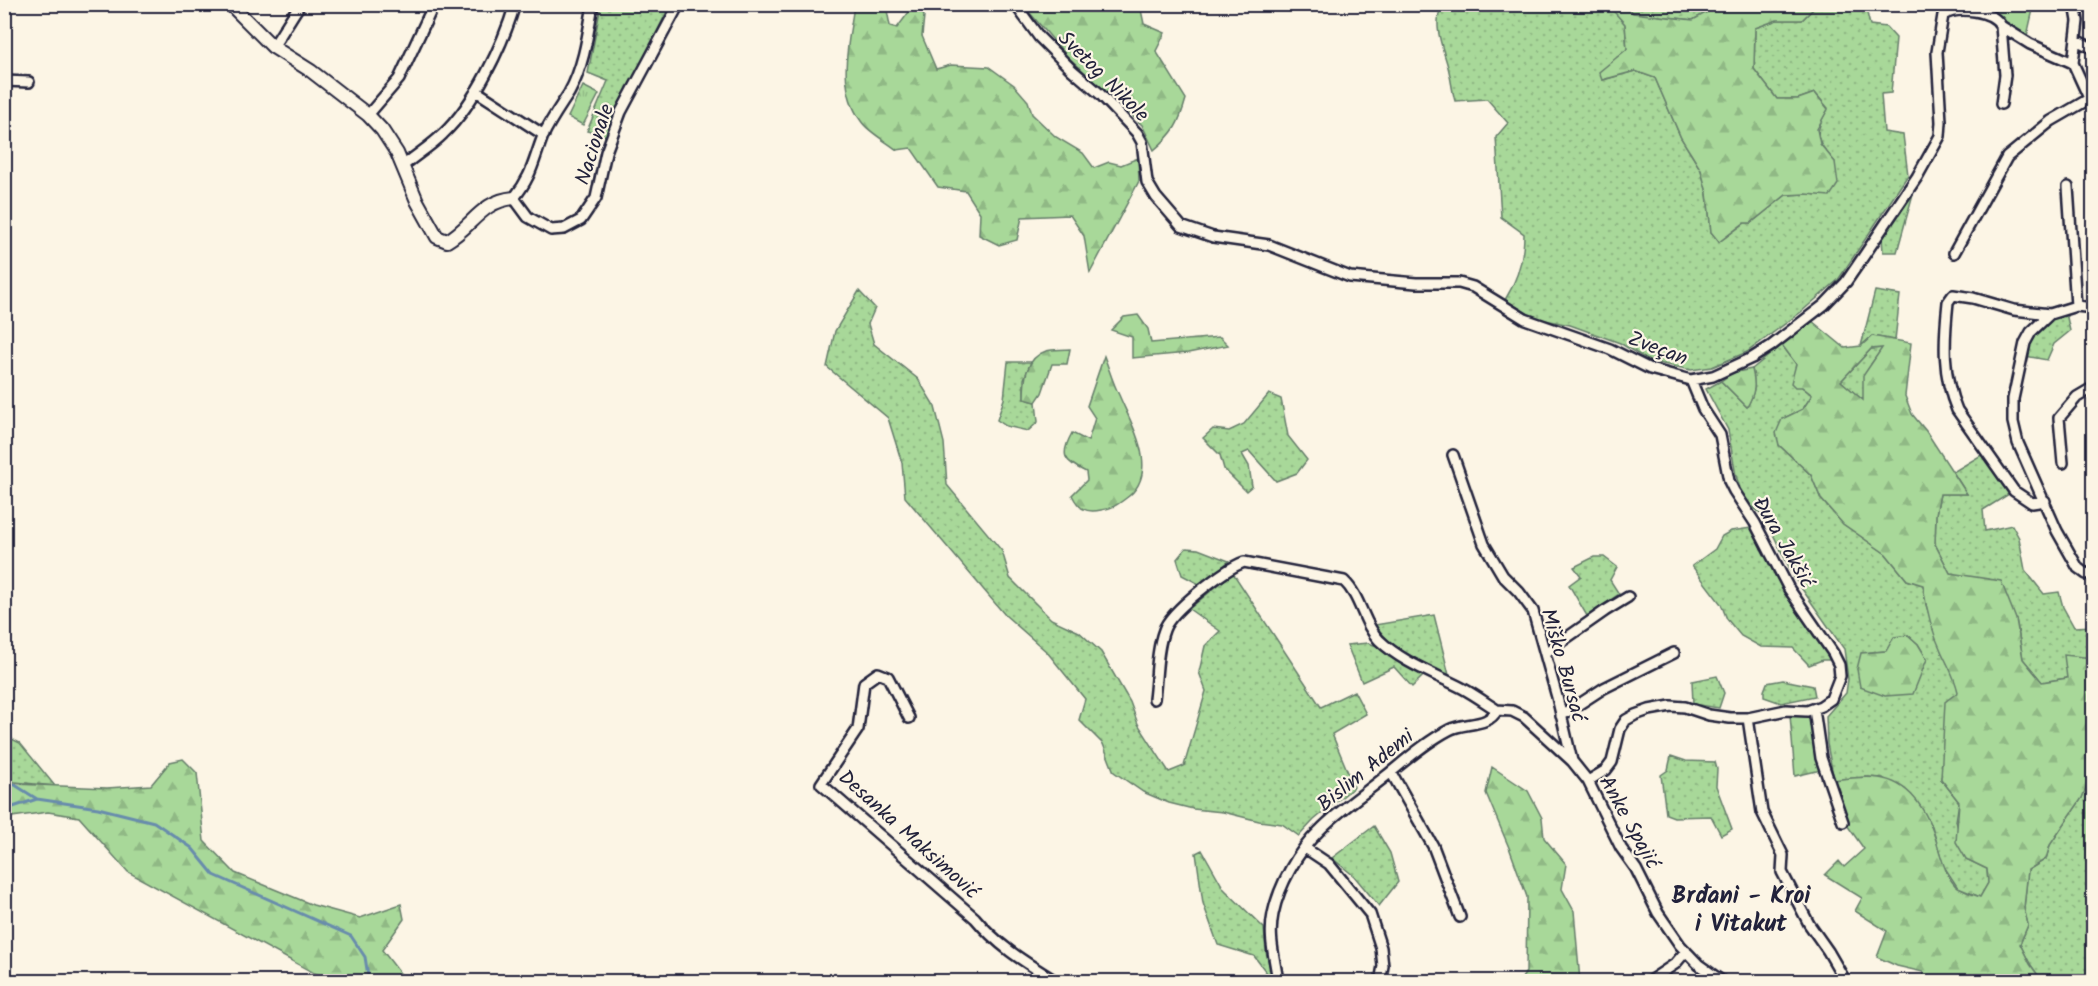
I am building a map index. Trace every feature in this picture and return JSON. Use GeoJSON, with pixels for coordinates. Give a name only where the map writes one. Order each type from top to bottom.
{"type":"FeatureCollection","features":[{"type":"Feature","properties":{"kind":"street"},"geometry":{"type":"LineString","coordinates":[[230,4],[273,47],[311,71],[369,115],[390,140],[436,237],[447,241],[482,210],[495,202],[514,198],[526,184],[544,135],[569,92],[580,66],[593,4]]}},
{"type":"Feature","properties":{"kind":"street"},"geometry":{"type":"LineString","coordinates":[[273,47],[300,4]]}},
{"type":"Feature","properties":{"kind":"street"},"geometry":{"type":"LineString","coordinates":[[369,115],[399,79],[434,4]]}},
{"type":"Feature","properties":{"kind":"street"},"geometry":{"type":"LineString","coordinates":[[403,166],[444,134],[476,91],[494,56],[515,4]]}},
{"type":"Feature","properties":{"kind":"street","name":"Nacionale"},"geometry":{"type":"LineString","coordinates":[[514,198],[528,218],[551,230],[564,229],[581,220],[596,198],[606,152],[621,112],[679,4]]}},
{"type":"Feature","properties":{"kind":"street","name":"Svetog Nikole"},"geometry":{"type":"LineString","coordinates":[[1015,4],[1039,37],[1100,94],[1137,133],[1142,142],[1147,182]]}},
{"type":"Feature","properties":{"kind":"street"},"geometry":{"type":"LineString","coordinates":[[2075,6],[2076,40],[2073,63],[2094,109]]}},
{"type":"Feature","properties":{"kind":"street","name":"Zveçan"},"geometry":{"type":"LineString","coordinates":[[1147,182],[1156,197],[1181,226],[1213,237],[1269,245],[1350,277],[1416,283],[1459,283],[1473,287],[1525,319],[1610,349],[1650,369],[1691,380],[1713,376],[1752,358],[1824,305],[1846,282],[1917,177],[1940,136],[1937,52],[1943,15],[1952,11],[1984,14],[1995,18],[2001,26],[2030,44],[2073,63]]}},
{"type":"Feature","properties":{"kind":"street"},"geometry":{"type":"LineString","coordinates":[[2001,26],[2005,75],[2001,104]]}},
{"type":"Feature","properties":{"kind":"street"},"geometry":{"type":"LineString","coordinates":[[2076,40],[2094,49]]}},
{"type":"Feature","properties":{"kind":"street"},"geometry":{"type":"LineString","coordinates":[[4,81],[29,82]]}},
{"type":"Feature","properties":{"kind":"street"},"geometry":{"type":"LineString","coordinates":[[476,91],[544,135]]}},
{"type":"Feature","properties":{"kind":"street"},"geometry":{"type":"LineString","coordinates":[[1954,253],[2007,157],[2051,121],[2089,99]]}},
{"type":"Feature","properties":{"kind":"street"},"geometry":{"type":"LineString","coordinates":[[2068,187],[2076,306]]}},
{"type":"Feature","properties":{"kind":"street"},"geometry":{"type":"LineString","coordinates":[[2045,501],[2032,502],[2014,491],[1957,410],[1951,396],[1945,363],[1948,302],[1953,295],[1973,298],[2014,310],[2050,314],[2076,306],[2094,308]]}},
{"type":"Feature","properties":{"kind":"street"},"geometry":{"type":"LineString","coordinates":[[2050,314],[2031,332],[2025,343],[2012,411],[2018,444],[2057,531],[2078,568],[2086,574],[2094,572]]}},
{"type":"Feature","properties":{"kind":"street","name":"Ðura Jakšić"},"geometry":{"type":"LineString","coordinates":[[1691,380],[1696,396],[1720,435],[1729,481],[1734,491],[1755,523],[1790,589],[1839,665],[1840,676],[1831,699],[1814,708]]}},
{"type":"Feature","properties":{"kind":"street"},"geometry":{"type":"LineString","coordinates":[[2063,463],[2059,418],[2077,397],[2094,387]]}},
{"type":"Feature","properties":{"kind":"street","name":"Miško Bursać"},"geometry":{"type":"LineString","coordinates":[[1453,455],[1484,544],[1503,576],[1533,611],[1572,761]]}},
{"type":"Feature","properties":{"kind":"street"},"geometry":{"type":"LineString","coordinates":[[1154,699],[1164,628],[1176,613],[1205,587],[1232,566],[1244,562],[1344,581],[1353,590],[1377,638],[1398,656],[1427,673],[1462,688],[1497,711],[1512,711],[1524,717],[1572,761]]}},
{"type":"Feature","properties":{"kind":"street"},"geometry":{"type":"LineString","coordinates":[[1545,653],[1628,597]]}},
{"type":"Feature","properties":{"kind":"street"},"geometry":{"type":"LineString","coordinates":[[1561,716],[1604,688],[1674,653]]}},
{"type":"Feature","properties":{"kind":"street","name":"Desanka Maksimović"},"geometry":{"type":"LineString","coordinates":[[909,718],[888,677],[878,673],[864,683],[858,729],[821,784],[975,918],[989,935],[1010,953],[1057,981]]}},
{"type":"Feature","properties":{"kind":"street"},"geometry":{"type":"LineString","coordinates":[[1588,781],[1606,770],[1612,762],[1620,729],[1626,720],[1649,710],[1671,706],[1685,707],[1709,715],[1748,718],[1767,713],[1808,711],[1814,708],[1821,758],[1843,822]]}},
{"type":"Feature","properties":{"kind":"street","name":"Bislim Ademi"},"geometry":{"type":"LineString","coordinates":[[1278,981],[1271,943],[1273,913],[1288,876],[1305,848],[1323,826],[1429,741],[1458,726],[1481,723],[1494,717],[1497,711]]}},
{"type":"Feature","properties":{"kind":"street"},"geometry":{"type":"LineString","coordinates":[[1748,718],[1762,812],[1783,855],[1782,872],[1809,924],[1846,981]]}},
{"type":"Feature","properties":{"kind":"street","name":"Anke Spajić"},"geometry":{"type":"LineString","coordinates":[[1572,761],[1588,781],[1621,848],[1636,869],[1658,913],[1699,965],[1723,981]]}},
{"type":"Feature","properties":{"kind":"street"},"geometry":{"type":"LineString","coordinates":[[1391,771],[1433,846],[1460,917]]}},
{"type":"Feature","properties":{"kind":"street"},"geometry":{"type":"LineString","coordinates":[[1305,848],[1329,864],[1370,914],[1381,948],[1383,966],[1380,981]]}},
{"type":"Feature","properties":{"kind":"street"},"geometry":{"type":"LineString","coordinates":[[1648,981],[1675,964],[1686,951]]}},
{"type":"Feature","properties":{"kind":"green space"},"geometry":{"type":"Polygon","coordinates":[[[601,5],[670,5],[606,136],[587,131],[608,81],[588,73],[601,5]]]}},
{"type":"Feature","properties":{"kind":"green space"},"geometry":{"type":"Polygon","coordinates":[[[854,5],[886,5],[890,26],[897,28],[912,8],[919,7],[924,16],[922,36],[936,69],[951,65],[989,67],[1014,85],[1028,101],[1032,114],[1056,137],[1083,153],[1094,168],[1109,162],[1121,165],[1138,158],[1139,181],[1090,273],[1084,236],[1070,215],[1022,217],[1017,240],[999,245],[979,235],[980,213],[966,191],[938,187],[911,148],[897,150],[864,125],[853,108],[846,79],[847,49],[854,5]]]}},
{"type":"Feature","properties":{"kind":"green space"},"geometry":{"type":"Polygon","coordinates":[[[1023,5],[1140,5],[1144,24],[1165,33],[1156,51],[1186,99],[1178,122],[1171,133],[1154,150],[1142,125],[1067,56],[1023,5]]]}},
{"type":"Feature","properties":{"kind":"green space"},"geometry":{"type":"Polygon","coordinates":[[[1608,5],[1626,5],[1633,13],[1693,20],[1711,10],[1711,5],[1817,5],[1802,20],[1777,20],[1755,28],[1754,69],[1777,99],[1798,99],[1815,93],[1828,109],[1817,129],[1820,144],[1835,162],[1838,184],[1830,196],[1786,195],[1751,223],[1744,223],[1719,242],[1711,232],[1707,193],[1701,170],[1681,138],[1655,78],[1635,71],[1602,80],[1599,72],[1627,49],[1625,24],[1608,5]]]}},
{"type":"Feature","properties":{"kind":"green space"},"geometry":{"type":"Polygon","coordinates":[[[1609,5],[1625,24],[1627,50],[1600,72],[1603,80],[1635,71],[1655,78],[1681,138],[1701,170],[1707,193],[1711,232],[1719,242],[1745,223],[1751,223],[1786,195],[1806,194],[1835,162],[1823,147],[1818,136],[1820,125],[1828,108],[1815,93],[1798,99],[1777,99],[1754,69],[1755,28],[1777,20],[1802,20],[1817,5],[1865,5],[1870,25],[1886,27],[1896,38],[1891,93],[1881,94],[1884,132],[1903,135],[1908,175],[1838,280],[1801,312],[1747,352],[1712,367],[1691,370],[1649,361],[1620,343],[1570,325],[1535,318],[1505,300],[1519,268],[1524,234],[1501,217],[1496,137],[1508,123],[1487,99],[1455,101],[1438,29],[1439,13],[1442,6],[1609,5]]]}},
{"type":"Feature","properties":{"kind":"green space"},"geometry":{"type":"Polygon","coordinates":[[[1626,5],[1711,5],[1711,10],[1693,20],[1633,13],[1626,5]]]}},
{"type":"Feature","properties":{"kind":"green space"},"geometry":{"type":"Polygon","coordinates":[[[1988,5],[2034,5],[2027,36],[2009,27],[1988,8],[1988,5]]]}},
{"type":"Feature","properties":{"kind":"green space"},"geometry":{"type":"Polygon","coordinates":[[[583,86],[599,94],[583,125],[568,117],[583,86]]]}},
{"type":"Feature","properties":{"kind":"green space"},"geometry":{"type":"Polygon","coordinates":[[[1916,183],[1897,252],[1883,252],[1882,237],[1916,183]]]}},
{"type":"Feature","properties":{"kind":"green space"},"geometry":{"type":"Polygon","coordinates":[[[859,291],[875,308],[868,324],[874,344],[918,379],[935,407],[944,443],[947,485],[1002,551],[1010,578],[1051,619],[1079,632],[1101,652],[1130,702],[1138,724],[1169,772],[1184,766],[1206,691],[1199,672],[1205,646],[1220,631],[1189,609],[1233,573],[1321,707],[1354,691],[1366,714],[1332,734],[1354,787],[1314,820],[1299,836],[1282,824],[1169,803],[1143,792],[1114,772],[1103,744],[1079,720],[1085,699],[1047,652],[1005,615],[905,497],[902,463],[888,418],[827,367],[835,331],[859,291]]]}},
{"type":"Feature","properties":{"kind":"green space"},"geometry":{"type":"Polygon","coordinates":[[[1875,291],[1900,295],[1895,340],[1872,336],[1861,346],[1875,291]]]}},
{"type":"Feature","properties":{"kind":"green space"},"geometry":{"type":"Polygon","coordinates":[[[2066,313],[2070,331],[2054,344],[2047,360],[2025,356],[2038,328],[2066,313]]]}},
{"type":"Feature","properties":{"kind":"green space"},"geometry":{"type":"Polygon","coordinates":[[[1138,315],[1148,329],[1151,343],[1220,337],[1228,345],[1188,353],[1132,358],[1132,337],[1111,330],[1124,317],[1138,315]]]}},
{"type":"Feature","properties":{"kind":"green space"},"geometry":{"type":"Polygon","coordinates":[[[1812,321],[1845,348],[1861,346],[1872,336],[1911,343],[1905,396],[1912,414],[1926,431],[1967,494],[1940,494],[1936,514],[1935,544],[1950,573],[2001,581],[2016,619],[2023,659],[2042,682],[2067,678],[2064,655],[2093,658],[2093,779],[2089,780],[2082,798],[2050,845],[2046,859],[2028,870],[2024,908],[2028,925],[2020,944],[2042,981],[1922,981],[1923,972],[1897,966],[1877,957],[1887,931],[1855,911],[1862,898],[1825,875],[1839,861],[1844,867],[1864,849],[1847,825],[1834,780],[1873,777],[1891,781],[1902,787],[1919,804],[1935,836],[1948,874],[1958,888],[1980,897],[1988,883],[1987,869],[1966,859],[1956,842],[1959,802],[1941,779],[1945,702],[1958,692],[1932,628],[1923,585],[1907,580],[1886,554],[1843,524],[1821,499],[1811,475],[1779,445],[1776,433],[1782,419],[1803,409],[1812,395],[1802,387],[1795,387],[1791,383],[1796,364],[1782,345],[1812,321]],[[1882,348],[1871,349],[1841,381],[1863,400],[1863,376],[1882,348]]]}},
{"type":"Feature","properties":{"kind":"green space"},"geometry":{"type":"Polygon","coordinates":[[[1782,345],[1796,364],[1802,387],[1812,395],[1803,409],[1782,419],[1779,445],[1811,475],[1821,499],[1843,524],[1886,554],[1907,580],[1923,585],[1926,605],[1942,653],[1953,672],[1959,692],[1941,779],[1959,802],[1956,821],[1966,859],[1987,869],[1988,883],[1980,897],[1958,888],[1943,865],[1932,826],[1883,778],[1834,780],[1827,744],[1826,716],[1846,693],[1848,679],[1844,649],[1795,579],[1764,516],[1744,500],[1736,476],[1728,430],[1706,389],[1721,381],[1747,407],[1754,388],[1752,369],[1782,345]],[[1908,635],[1886,651],[1861,653],[1927,659],[1918,644],[1908,635]]]}},
{"type":"Feature","properties":{"kind":"green space"},"geometry":{"type":"Polygon","coordinates":[[[1883,348],[1871,364],[1863,401],[1841,381],[1871,349],[1883,348]]]}},
{"type":"Feature","properties":{"kind":"green space"},"geometry":{"type":"Polygon","coordinates":[[[1070,349],[1067,364],[1052,364],[1042,393],[1036,402],[1024,399],[1025,378],[1034,359],[1046,351],[1070,349]]]}},
{"type":"Feature","properties":{"kind":"green space"},"geometry":{"type":"Polygon","coordinates":[[[1104,356],[1141,449],[1142,477],[1136,489],[1117,505],[1091,511],[1080,507],[1072,495],[1087,480],[1086,472],[1068,461],[1065,452],[1072,433],[1088,441],[1095,418],[1087,406],[1104,356]]]}},
{"type":"Feature","properties":{"kind":"green space"},"geometry":{"type":"Polygon","coordinates":[[[1008,362],[1031,362],[1024,379],[1024,399],[1036,402],[1038,422],[1028,431],[1006,426],[997,420],[1004,399],[1008,362]]]}},
{"type":"Feature","properties":{"kind":"green space"},"geometry":{"type":"Polygon","coordinates":[[[1752,369],[1754,389],[1747,407],[1721,381],[1732,373],[1752,369]]]}},
{"type":"Feature","properties":{"kind":"green space"},"geometry":{"type":"Polygon","coordinates":[[[1269,394],[1281,399],[1288,436],[1307,460],[1297,473],[1276,481],[1249,451],[1242,454],[1249,466],[1252,486],[1246,491],[1224,469],[1220,455],[1203,438],[1213,429],[1229,431],[1244,424],[1269,394]]]}},
{"type":"Feature","properties":{"kind":"green space"},"geometry":{"type":"Polygon","coordinates":[[[1983,454],[2009,494],[1983,510],[1985,531],[2012,525],[2019,538],[2025,570],[2044,594],[2059,592],[2063,607],[2074,627],[2093,626],[2093,658],[2089,658],[2067,678],[2042,682],[2023,659],[2016,619],[1950,573],[1935,544],[1936,514],[1940,494],[1967,494],[1953,472],[1983,454]]]}},
{"type":"Feature","properties":{"kind":"green space"},"geometry":{"type":"Polygon","coordinates":[[[1751,528],[1784,593],[1834,660],[1822,660],[1809,665],[1793,648],[1761,647],[1741,636],[1727,619],[1721,604],[1692,566],[1715,549],[1722,536],[1731,531],[1751,528]]]}},
{"type":"Feature","properties":{"kind":"green space"},"geometry":{"type":"Polygon","coordinates":[[[1186,548],[1198,549],[1229,561],[1201,585],[1182,575],[1177,559],[1186,548]]]}},
{"type":"Feature","properties":{"kind":"green space"},"geometry":{"type":"Polygon","coordinates":[[[1594,557],[1604,557],[1617,567],[1610,580],[1619,594],[1587,616],[1569,585],[1581,576],[1574,567],[1594,557]]]}},
{"type":"Feature","properties":{"kind":"green space"},"geometry":{"type":"Polygon","coordinates":[[[1434,615],[1449,675],[1412,659],[1390,643],[1375,625],[1434,615]]]}},
{"type":"Feature","properties":{"kind":"green space"},"geometry":{"type":"Polygon","coordinates":[[[1908,635],[1918,644],[1927,659],[1913,694],[1885,696],[1860,687],[1857,669],[1861,653],[1886,651],[1894,637],[1908,635]]]}},
{"type":"Feature","properties":{"kind":"green space"},"geometry":{"type":"Polygon","coordinates":[[[1368,643],[1377,646],[1423,676],[1412,687],[1394,667],[1362,682],[1347,645],[1368,643]]]}},
{"type":"Feature","properties":{"kind":"green space"},"geometry":{"type":"Polygon","coordinates":[[[1717,676],[1724,693],[1719,708],[1693,704],[1692,681],[1717,676]]]}},
{"type":"Feature","properties":{"kind":"green space"},"geometry":{"type":"Polygon","coordinates":[[[1783,680],[1813,686],[1815,696],[1781,703],[1764,697],[1767,683],[1783,680]]]}},
{"type":"Feature","properties":{"kind":"green space"},"geometry":{"type":"Polygon","coordinates":[[[1810,714],[1821,770],[1795,776],[1790,715],[1810,714]]]}},
{"type":"Feature","properties":{"kind":"green space"},"geometry":{"type":"Polygon","coordinates":[[[4,735],[20,743],[55,786],[5,781],[4,735]]]}},
{"type":"Feature","properties":{"kind":"green space"},"geometry":{"type":"Polygon","coordinates":[[[1671,756],[1686,761],[1715,762],[1716,786],[1732,829],[1721,835],[1711,816],[1674,817],[1666,814],[1661,775],[1668,770],[1671,756]]]}},
{"type":"Feature","properties":{"kind":"green space"},"geometry":{"type":"Polygon","coordinates":[[[183,759],[197,773],[204,841],[235,873],[313,905],[360,918],[401,904],[404,919],[382,950],[406,981],[339,981],[314,973],[128,872],[79,817],[48,812],[12,817],[5,824],[5,781],[15,784],[107,788],[151,785],[170,762],[183,759]]]}},
{"type":"Feature","properties":{"kind":"green space"},"geometry":{"type":"Polygon","coordinates":[[[1492,767],[1528,791],[1542,818],[1544,838],[1566,864],[1562,889],[1574,911],[1580,981],[1520,981],[1526,972],[1527,897],[1486,793],[1492,767]]]}},
{"type":"Feature","properties":{"kind":"green space"},"geometry":{"type":"Polygon","coordinates":[[[2093,779],[2093,981],[2042,981],[2020,944],[2028,925],[2024,908],[2028,870],[2046,859],[2050,845],[2082,798],[2089,780],[2093,779]]]}},
{"type":"Feature","properties":{"kind":"green space"},"geometry":{"type":"Polygon","coordinates":[[[1374,826],[1390,853],[1398,882],[1379,906],[1354,876],[1332,858],[1374,826]]]}},
{"type":"Feature","properties":{"kind":"green space"},"geometry":{"type":"Polygon","coordinates":[[[1202,850],[1224,889],[1264,928],[1266,952],[1273,981],[1254,956],[1218,945],[1203,903],[1196,853],[1202,850]]]}},
{"type":"Feature","properties":{"kind":"waterway"},"geometry":{"type":"LineString","coordinates":[[4,778],[37,799],[98,808],[154,822],[192,848],[214,875],[351,936],[365,957],[369,982]]}},
{"type":"Feature","properties":{"kind":"waterway"},"geometry":{"type":"LineString","coordinates":[[4,810],[37,799]]}},
{"type":"Feature","properties":{"kind":"district","name":"Brđani - Kroi i Vitakut"},"geometry":{"type":"Point","coordinates":[1741,909]}}]}
